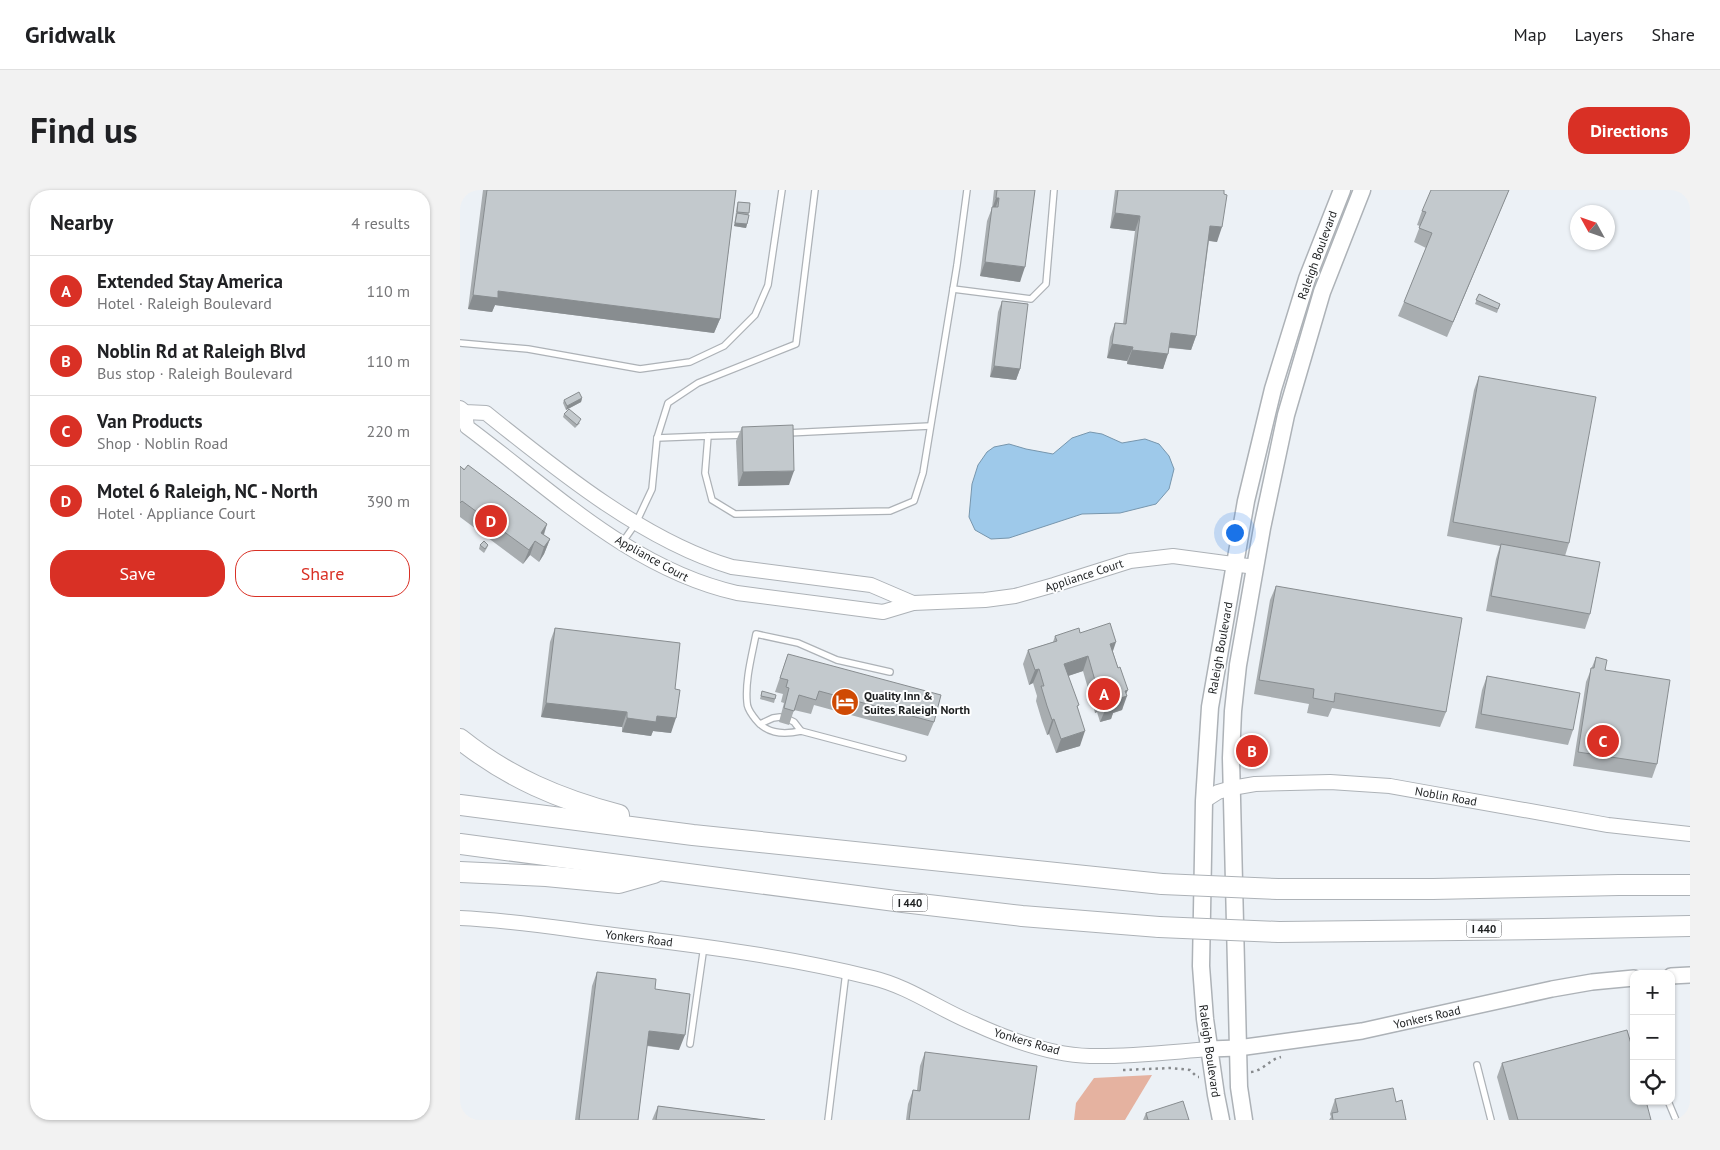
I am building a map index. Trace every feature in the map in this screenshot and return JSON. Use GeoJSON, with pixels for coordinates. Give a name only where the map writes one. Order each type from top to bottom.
{"type":"FeatureCollection","features":[{"type":"Feature","properties":{"kind":"highway"},"geometry":{"type":"LineString","coordinates":[[460,739],[488,760],[554,795],[579,804],[693,835]]}},
{"type":"Feature","properties":{"kind":"highway"},"geometry":{"type":"LineString","coordinates":[[460,805],[693,835],[1162,884],[1278,889],[1433,889],[1690,885]]}},
{"type":"Feature","properties":{"kind":"highway","name":"I 440"},"geometry":{"type":"LineString","coordinates":[[460,844],[1013,915],[1159,927],[1279,932],[1543,930],[1690,926]]}},
{"type":"Feature","properties":{"kind":"highway"},"geometry":{"type":"LineString","coordinates":[[460,872],[537,875],[619,883],[661,871]]}},
{"type":"Feature","properties":{"kind":"main road","name":"Raleigh Boulevard"},"geometry":{"type":"LineString","coordinates":[[1221,1120],[1209,1049],[1201,966],[1204,801],[1210,707],[1235,563],[1256,456],[1272,389],[1302,294],[1342,190]]}},
{"type":"Feature","properties":{"kind":"main road","name":"Raleigh Boulevard"},"geometry":{"type":"LineString","coordinates":[[1244,1120],[1239,1087],[1232,788],[1231,734],[1235,688],[1255,567],[1288,406],[1322,292],[1362,190]]}},
{"type":"Feature","properties":{"kind":"main road"},"geometry":{"type":"LineString","coordinates":[[1675,976],[1690,975]]}},
{"type":"Feature","properties":{"kind":"main road","name":"Yonkers Road"},"geometry":{"type":"LineString","coordinates":[[1209,1049],[1238,1048],[1362,1031],[1552,989],[1592,982],[1630,978]]}},
{"type":"Feature","properties":{"kind":"street","name":"Appliance Court"},"geometry":{"type":"LineString","coordinates":[[913,603],[871,585],[754,570],[717,563],[668,541],[636,523],[571,478],[486,413],[463,410],[467,427],[551,494],[622,543],[669,571],[714,588],[737,593],[883,612],[913,603],[985,600],[1015,596],[1054,586],[1130,561],[1174,556],[1255,567]]}},
{"type":"Feature","properties":{"kind":"street","name":"Noblin Road"},"geometry":{"type":"LineString","coordinates":[[1204,801],[1218,792],[1255,784],[1330,782],[1390,786],[1608,825],[1690,834]]}},
{"type":"Feature","properties":{"kind":"street","name":"Yonkers Road"},"geometry":{"type":"LineString","coordinates":[[460,918],[704,946],[846,972],[887,982],[908,990],[973,1024],[1002,1036],[1042,1048],[1088,1056],[1137,1055],[1209,1049]]}},
{"type":"Feature","properties":{"kind":"lane"},"geometry":{"type":"LineString","coordinates":[[460,343],[528,349],[640,369],[690,362],[724,346],[755,315],[768,285],[782,190]]}},
{"type":"Feature","properties":{"kind":"lane"},"geometry":{"type":"LineString","coordinates":[[622,543],[636,523],[652,489],[657,438],[668,403],[698,383],[796,344],[815,190]]}},
{"type":"Feature","properties":{"kind":"lane"},"geometry":{"type":"LineString","coordinates":[[708,436],[705,473],[712,500],[735,514],[890,511],[914,502],[923,473],[953,289],[966,190]]}},
{"type":"Feature","properties":{"kind":"lane"},"geometry":{"type":"LineString","coordinates":[[953,289],[1031,298],[1046,284],[1054,190]]}},
{"type":"Feature","properties":{"kind":"lane"},"geometry":{"type":"LineString","coordinates":[[776,433],[930,426]]}},
{"type":"Feature","properties":{"kind":"lane"},"geometry":{"type":"LineString","coordinates":[[657,438],[757,434]]}},
{"type":"Feature","properties":{"kind":"lane"},"geometry":{"type":"LineString","coordinates":[[890,672],[837,660],[798,643],[756,634],[746,690],[747,705],[760,724],[769,731],[778,733],[801,731],[902,758]]}},
{"type":"Feature","properties":{"kind":"lane"},"geometry":{"type":"LineString","coordinates":[[760,724],[780,717]]}},
{"type":"Feature","properties":{"kind":"lane"},"geometry":{"type":"LineString","coordinates":[[790,720],[801,731]]}},
{"type":"Feature","properties":{"kind":"lane"},"geometry":{"type":"LineString","coordinates":[[690,1044],[704,946]]}},
{"type":"Feature","properties":{"kind":"lane"},"geometry":{"type":"LineString","coordinates":[[828,1120],[846,972]]}},
{"type":"Feature","properties":{"kind":"lane"},"geometry":{"type":"LineString","coordinates":[[1477,1065],[1491,1120]]}},
{"type":"Feature","properties":{"kind":"lane"},"geometry":{"type":"LineString","coordinates":[[1670,1105],[1676,1120]]}},
{"type":"Feature","properties":{"kind":"path"},"geometry":{"type":"LineString","coordinates":[[1258,1071],[1263,1067]]}},
{"type":"Feature","properties":{"kind":"path"},"geometry":{"type":"LineString","coordinates":[[1190,1070],[1197,1078]]}},
{"type":"Feature","properties":{"kind":"shaded area"},"geometry":{"type":"Polygon","coordinates":[[[1152,1075],[1125,1120],[1074,1120],[1076,1103],[1094,1078],[1152,1075]]]}},
{"type":"Feature","properties":{"kind":"water"},"geometry":{"type":"Polygon","coordinates":[[[1090,432],[1102,434],[1122,443],[1145,439],[1159,444],[1169,456],[1174,469],[1169,489],[1156,504],[1120,513],[1082,514],[1009,538],[991,539],[975,530],[969,517],[972,484],[978,465],[987,452],[994,447],[1009,444],[1053,454],[1072,438],[1090,432]]]}},
{"type":"Feature","properties":{"kind":"building"},"geometry":{"type":"Polygon","coordinates":[[[487,190],[736,190],[720,319],[498,291],[498,298],[473,295],[487,190]]]}},
{"type":"Feature","properties":{"kind":"building"},"geometry":{"type":"Polygon","coordinates":[[[997,190],[1035,190],[1025,267],[985,262],[992,207],[998,207],[999,198],[996,198],[997,190]]]}},
{"type":"Feature","properties":{"kind":"building"},"geometry":{"type":"Polygon","coordinates":[[[1118,190],[1224,190],[1224,194],[1227,195],[1222,227],[1210,226],[1196,336],[1171,333],[1168,354],[1132,350],[1133,347],[1112,344],[1115,323],[1126,324],[1140,216],[1115,213],[1118,190]]]}},
{"type":"Feature","properties":{"kind":"building"},"geometry":{"type":"Polygon","coordinates":[[[1431,190],[1509,190],[1453,322],[1404,302],[1432,233],[1419,228],[1426,212],[1422,211],[1431,190]]]}},
{"type":"Feature","properties":{"kind":"building"},"geometry":{"type":"Polygon","coordinates":[[[738,202],[750,203],[749,213],[737,212],[738,202]]]}},
{"type":"Feature","properties":{"kind":"building"},"geometry":{"type":"Polygon","coordinates":[[[737,213],[749,215],[747,224],[735,223],[737,213]]]}},
{"type":"Feature","properties":{"kind":"building"},"geometry":{"type":"Polygon","coordinates":[[[1479,294],[1500,304],[1498,309],[1476,300],[1479,294]]]}},
{"type":"Feature","properties":{"kind":"building"},"geometry":{"type":"Polygon","coordinates":[[[1002,301],[1028,304],[1020,369],[994,366],[1002,301]]]}},
{"type":"Feature","properties":{"kind":"building"},"geometry":{"type":"Polygon","coordinates":[[[1479,376],[1596,397],[1569,543],[1453,522],[1479,376]]]}},
{"type":"Feature","properties":{"kind":"building"},"geometry":{"type":"Polygon","coordinates":[[[579,392],[582,398],[567,406],[564,400],[579,392]]]}},
{"type":"Feature","properties":{"kind":"building"},"geometry":{"type":"Polygon","coordinates":[[[569,409],[581,419],[577,425],[564,414],[569,409]]]}},
{"type":"Feature","properties":{"kind":"building"},"geometry":{"type":"Polygon","coordinates":[[[793,425],[794,471],[743,472],[742,427],[793,425]]]}},
{"type":"Feature","properties":{"kind":"building"},"geometry":{"type":"Polygon","coordinates":[[[468,465],[547,524],[541,533],[550,539],[544,547],[535,541],[529,550],[462,501],[460,503],[460,466],[464,470],[468,465]]]}},
{"type":"Feature","properties":{"kind":"building"},"geometry":{"type":"Polygon","coordinates":[[[484,541],[488,545],[485,549],[480,545],[484,541]]]}},
{"type":"Feature","properties":{"kind":"building"},"geometry":{"type":"Polygon","coordinates":[[[1501,544],[1600,562],[1590,614],[1491,596],[1501,544]]]}},
{"type":"Feature","properties":{"kind":"building"},"geometry":{"type":"Polygon","coordinates":[[[1276,586],[1462,618],[1446,712],[1335,693],[1334,702],[1313,698],[1314,689],[1259,680],[1276,586]]]}},
{"type":"Feature","properties":{"kind":"building"},"geometry":{"type":"Polygon","coordinates":[[[1110,623],[1116,642],[1110,644],[1128,690],[1125,691],[1127,696],[1114,700],[1116,704],[1106,708],[1102,698],[1100,698],[1088,656],[1064,664],[1079,705],[1077,706],[1085,731],[1061,739],[1047,706],[1041,686],[1044,686],[1039,669],[1035,670],[1028,650],[1057,641],[1055,636],[1079,628],[1080,633],[1110,623]]]}},
{"type":"Feature","properties":{"kind":"building"},"geometry":{"type":"Polygon","coordinates":[[[555,628],[680,643],[675,689],[680,690],[676,718],[657,716],[656,722],[627,718],[627,712],[546,703],[555,628]]]}},
{"type":"Feature","properties":{"kind":"building"},"geometry":{"type":"Polygon","coordinates":[[[788,654],[941,695],[934,722],[819,691],[816,700],[799,695],[794,711],[784,708],[789,688],[786,687],[788,680],[780,678],[788,654]]]}},
{"type":"Feature","properties":{"kind":"building"},"geometry":{"type":"Polygon","coordinates":[[[1596,657],[1607,660],[1605,670],[1670,680],[1657,764],[1578,752],[1591,668],[1594,668],[1596,657]]]}},
{"type":"Feature","properties":{"kind":"building"},"geometry":{"type":"Polygon","coordinates":[[[1487,676],[1580,693],[1573,730],[1481,714],[1487,676]]]}},
{"type":"Feature","properties":{"kind":"building"},"geometry":{"type":"Polygon","coordinates":[[[762,691],[776,695],[775,699],[761,696],[762,691]]]}},
{"type":"Feature","properties":{"kind":"building"},"geometry":{"type":"Polygon","coordinates":[[[597,972],[656,979],[655,989],[690,994],[685,1035],[649,1031],[638,1120],[579,1120],[597,972]]]}},
{"type":"Feature","properties":{"kind":"building"},"geometry":{"type":"Polygon","coordinates":[[[1627,1030],[1630,1040],[1630,1105],[1647,1105],[1651,1120],[1518,1120],[1502,1063],[1627,1030]]]}},
{"type":"Feature","properties":{"kind":"building"},"geometry":{"type":"Polygon","coordinates":[[[925,1052],[1037,1066],[1029,1120],[909,1120],[913,1090],[920,1091],[925,1052]]]}},
{"type":"Feature","properties":{"kind":"building"},"geometry":{"type":"Polygon","coordinates":[[[1393,1088],[1396,1102],[1402,1100],[1406,1120],[1333,1120],[1332,1113],[1338,1112],[1335,1099],[1393,1088]]]}},
{"type":"Feature","properties":{"kind":"building"},"geometry":{"type":"Polygon","coordinates":[[[1183,1101],[1189,1120],[1148,1120],[1146,1113],[1183,1101]]]}},
{"type":"Feature","properties":{"kind":"building"},"geometry":{"type":"Polygon","coordinates":[[[658,1106],[765,1120],[656,1120],[658,1106]]]}},
{"type":"Feature","properties":{"kind":"place","name":"Motel 6 Raleigh, NC - North"},"geometry":{"type":"Point","coordinates":[491,521]}},
{"type":"Feature","properties":{"kind":"place","name":"Extended Stay America"},"geometry":{"type":"Point","coordinates":[1104,694]}},
{"type":"Feature","properties":{"kind":"place","name":"Quality Inn & Suites Raleigh North"},"geometry":{"type":"Point","coordinates":[845,702]}},
{"type":"Feature","properties":{"kind":"place","name":"Van Products"},"geometry":{"type":"Point","coordinates":[1603,741]}},
{"type":"Feature","properties":{"kind":"place","name":"Noblin Rd at Raleigh Blvd"},"geometry":{"type":"Point","coordinates":[1252,751]}}]}
